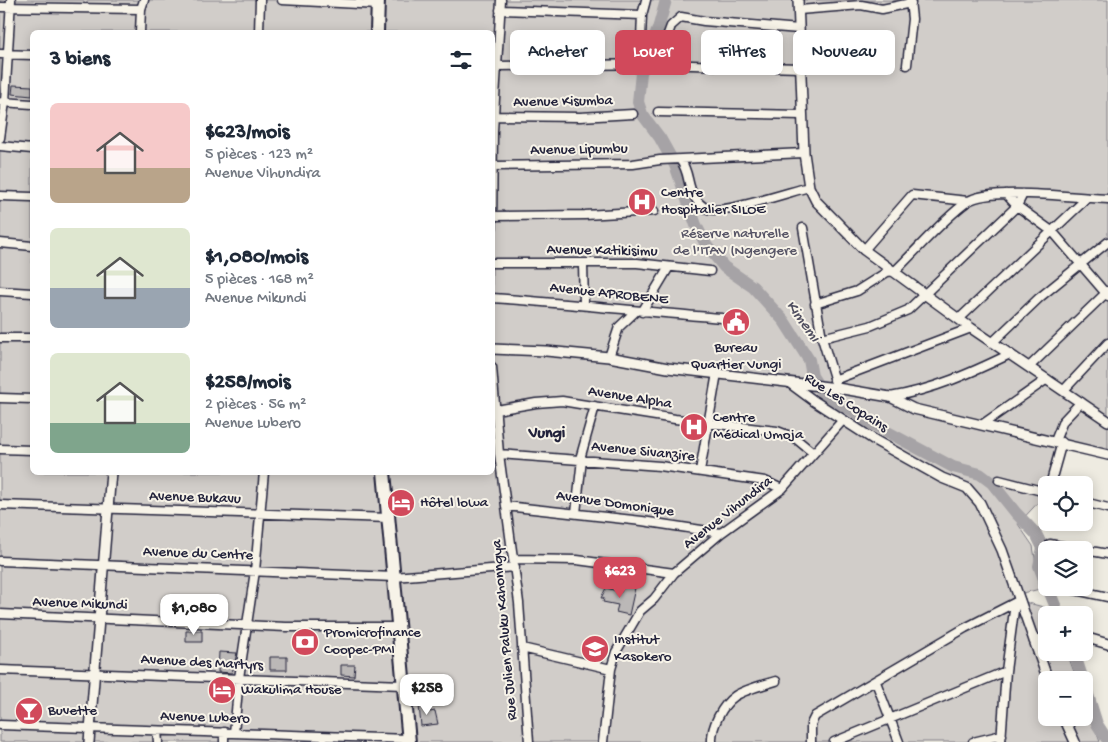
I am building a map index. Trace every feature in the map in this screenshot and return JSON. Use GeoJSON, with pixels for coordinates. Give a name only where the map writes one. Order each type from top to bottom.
{"type":"FeatureCollection","features":[{"type":"Feature","properties":{"kind":"highway"},"geometry":{"type":"LineString","coordinates":[[377,30],[378,2]]}},
{"type":"Feature","properties":{"kind":"highway"},"geometry":{"type":"LineString","coordinates":[[384,475],[409,741]]}},
{"type":"Feature","properties":{"kind":"street"},"geometry":{"type":"LineString","coordinates":[[140,30],[141,9],[144,0]]}},
{"type":"Feature","properties":{"kind":"street"},"geometry":{"type":"LineString","coordinates":[[259,30],[260,0]]}},
{"type":"Feature","properties":{"kind":"street"},"geometry":{"type":"LineString","coordinates":[[282,0],[378,2]]}},
{"type":"Feature","properties":{"kind":"street"},"geometry":{"type":"LineString","coordinates":[[495,83],[500,0]]}},
{"type":"Feature","properties":{"kind":"street"},"geometry":{"type":"LineString","coordinates":[[641,30],[642,15],[646,0]]}},
{"type":"Feature","properties":{"kind":"street"},"geometry":{"type":"LineString","coordinates":[[669,30],[681,17],[704,21],[799,29],[798,0]]}},
{"type":"Feature","properties":{"kind":"street"},"geometry":{"type":"LineString","coordinates":[[798,10],[841,4],[882,9],[911,1],[912,19],[907,65]]}},
{"type":"Feature","properties":{"kind":"street"},"geometry":{"type":"LineString","coordinates":[[0,7],[11,4],[141,9]]}},
{"type":"Feature","properties":{"kind":"street"},"geometry":{"type":"LineString","coordinates":[[0,138],[9,54],[11,4]]}},
{"type":"Feature","properties":{"kind":"street"},"geometry":{"type":"LineString","coordinates":[[500,10],[642,15]]}},
{"type":"Feature","properties":{"kind":"street"},"geometry":{"type":"LineString","coordinates":[[0,54],[30,55]]}},
{"type":"Feature","properties":{"kind":"street"},"geometry":{"type":"LineString","coordinates":[[496,66],[615,65]]}},
{"type":"Feature","properties":{"kind":"street"},"geometry":{"type":"LineString","coordinates":[[691,65],[793,68]]}},
{"type":"Feature","properties":{"kind":"street"},"geometry":{"type":"LineString","coordinates":[[800,75],[804,153],[809,187],[824,211],[864,250],[971,328],[1107,419]]}},
{"type":"Feature","properties":{"kind":"street"},"geometry":{"type":"LineString","coordinates":[[3,102],[30,104]]}},
{"type":"Feature","properties":{"kind":"street"},"geometry":{"type":"LineString","coordinates":[[658,112],[801,115]]}},
{"type":"Feature","properties":{"kind":"street","name":"Avenue Kisumba"},"geometry":{"type":"LineString","coordinates":[[495,116],[580,117],[633,114]]}},
{"type":"Feature","properties":{"kind":"street"},"geometry":{"type":"LineString","coordinates":[[0,146],[30,149]]}},
{"type":"Feature","properties":{"kind":"street","name":"Avenue Lipumbu"},"geometry":{"type":"LineString","coordinates":[[495,166],[665,162],[804,153]]}},
{"type":"Feature","properties":{"kind":"street"},"geometry":{"type":"LineString","coordinates":[[681,161],[686,168],[688,188],[700,204],[708,209],[746,204],[809,187]]}},
{"type":"Feature","properties":{"kind":"street"},"geometry":{"type":"LineString","coordinates":[[864,250],[912,195],[968,200],[988,194],[1108,199]]}},
{"type":"Feature","properties":{"kind":"street"},"geometry":{"type":"LineString","coordinates":[[1006,194],[1017,206],[1053,232],[1107,293],[1030,366]]}},
{"type":"Feature","properties":{"kind":"street"},"geometry":{"type":"LineString","coordinates":[[822,338],[854,332],[895,318],[908,310],[926,295],[1017,206],[1024,194]]}},
{"type":"Feature","properties":{"kind":"street"},"geometry":{"type":"LineString","coordinates":[[0,196],[30,197]]}},
{"type":"Feature","properties":{"kind":"street"},"geometry":{"type":"LineString","coordinates":[[959,319],[1087,198]]}},
{"type":"Feature","properties":{"kind":"street"},"geometry":{"type":"LineString","coordinates":[[815,304],[856,291],[887,272],[895,271],[968,200]]}},
{"type":"Feature","properties":{"kind":"street"},"geometry":{"type":"LineString","coordinates":[[495,216],[585,215],[654,211]]}},
{"type":"Feature","properties":{"kind":"street"},"geometry":{"type":"LineString","coordinates":[[803,228],[814,281],[815,304],[822,338],[836,384]]}},
{"type":"Feature","properties":{"kind":"street"},"geometry":{"type":"LineString","coordinates":[[993,342],[1039,298],[1108,242]]}},
{"type":"Feature","properties":{"kind":"street"},"geometry":{"type":"LineString","coordinates":[[0,243],[30,246]]}},
{"type":"Feature","properties":{"kind":"street","name":"Avenue Katikisimu"},"geometry":{"type":"LineString","coordinates":[[495,263],[637,263],[710,271]]}},
{"type":"Feature","properties":{"kind":"street"},"geometry":{"type":"LineString","coordinates":[[583,264],[584,304]]}},
{"type":"Feature","properties":{"kind":"street"},"geometry":{"type":"LineString","coordinates":[[609,357],[619,327],[639,311],[669,267]]}},
{"type":"Feature","properties":{"kind":"street"},"geometry":{"type":"LineString","coordinates":[[0,292],[30,293]]}},
{"type":"Feature","properties":{"kind":"street","name":"Avenue APROBENE"},"geometry":{"type":"LineString","coordinates":[[495,298],[584,304],[722,318]]}},
{"type":"Feature","properties":{"kind":"street"},"geometry":{"type":"LineString","coordinates":[[791,384],[827,388],[971,328]]}},
{"type":"Feature","properties":{"kind":"street"},"geometry":{"type":"LineString","coordinates":[[0,338],[30,338]]}},
{"type":"Feature","properties":{"kind":"street"},"geometry":{"type":"LineString","coordinates":[[1064,390],[1108,344]]}},
{"type":"Feature","properties":{"kind":"street","name":"Rue Les Copains"},"geometry":{"type":"LineString","coordinates":[[495,349],[546,351],[609,357],[668,368],[791,384],[843,420],[942,478],[967,488],[980,503],[988,518],[1017,601],[1045,671]]}},
{"type":"Feature","properties":{"kind":"street"},"geometry":{"type":"LineString","coordinates":[[890,397],[932,387],[974,371],[1010,354]]}},
{"type":"Feature","properties":{"kind":"street"},"geometry":{"type":"LineString","coordinates":[[700,471],[717,373]]}},
{"type":"Feature","properties":{"kind":"street"},"geometry":{"type":"LineString","coordinates":[[983,424],[1047,379]]}},
{"type":"Feature","properties":{"kind":"street"},"geometry":{"type":"LineString","coordinates":[[836,384],[890,397],[914,409],[1108,455]]}},
{"type":"Feature","properties":{"kind":"street"},"geometry":{"type":"LineString","coordinates":[[0,398],[30,400]]}},
{"type":"Feature","properties":{"kind":"street","name":"Rue Julien Paluku Kahonngya"},"geometry":{"type":"LineString","coordinates":[[495,399],[514,564],[529,742]]}},
{"type":"Feature","properties":{"kind":"street","name":"Avenue Alpha"},"geometry":{"type":"LineString","coordinates":[[496,410],[536,402],[562,401],[707,423],[777,431],[795,438],[812,452]]}},
{"type":"Feature","properties":{"kind":"street"},"geometry":{"type":"LineString","coordinates":[[1052,476],[1063,421],[1081,402]]}},
{"type":"Feature","properties":{"kind":"street"},"geometry":{"type":"LineString","coordinates":[[576,513],[581,459],[595,406]]}},
{"type":"Feature","properties":{"kind":"street","name":"Avenue Vihundira"},"geometry":{"type":"LineString","coordinates":[[603,742],[611,669],[616,652],[640,611],[654,599],[674,573],[721,533],[782,488],[812,452],[843,420]]}},
{"type":"Feature","properties":{"kind":"street"},"geometry":{"type":"LineString","coordinates":[[0,449],[30,450]]}},
{"type":"Feature","properties":{"kind":"street","name":"Avenue Sivanzire"},"geometry":{"type":"LineString","coordinates":[[500,454],[581,459],[700,471],[765,481],[782,488]]}},
{"type":"Feature","properties":{"kind":"street"},"geometry":{"type":"LineString","coordinates":[[89,742],[111,475]]}},
{"type":"Feature","properties":{"kind":"street"},"geometry":{"type":"LineString","coordinates":[[234,732],[239,678],[255,570],[264,475]]}},
{"type":"Feature","properties":{"kind":"street"},"geometry":{"type":"LineString","coordinates":[[999,480],[1038,490]]}},
{"type":"Feature","properties":{"kind":"street"},"geometry":{"type":"LineString","coordinates":[[1093,504],[1108,508]]}},
{"type":"Feature","properties":{"kind":"street","name":"Avenue Bukavu"},"geometry":{"type":"LineString","coordinates":[[0,505],[389,518]]}},
{"type":"Feature","properties":{"kind":"street","name":"Avenue Domonique"},"geometry":{"type":"LineString","coordinates":[[506,506],[576,513],[721,533]]}},
{"type":"Feature","properties":{"kind":"street"},"geometry":{"type":"LineString","coordinates":[[1093,551],[1108,554]]}},
{"type":"Feature","properties":{"kind":"street","name":"Avenue du Centre"},"geometry":{"type":"LineString","coordinates":[[0,561],[394,577],[514,564],[577,560],[674,573]]}},
{"type":"Feature","properties":{"kind":"street"},"geometry":{"type":"LineString","coordinates":[[1093,594],[1108,597]]}},
{"type":"Feature","properties":{"kind":"street"},"geometry":{"type":"LineString","coordinates":[[974,742],[1002,738],[1006,671],[1017,601]]}},
{"type":"Feature","properties":{"kind":"street"},"geometry":{"type":"LineString","coordinates":[[811,742],[811,724],[815,716],[876,682],[965,628],[1017,601]]}},
{"type":"Feature","properties":{"kind":"street","name":"Avenue Mikundi"},"geometry":{"type":"LineString","coordinates":[[0,614],[345,629],[398,627]]}},
{"type":"Feature","properties":{"kind":"street"},"geometry":{"type":"LineString","coordinates":[[1034,641],[1038,640]]}},
{"type":"Feature","properties":{"kind":"street"},"geometry":{"type":"LineString","coordinates":[[1093,640],[1108,644]]}},
{"type":"Feature","properties":{"kind":"street"},"geometry":{"type":"LineString","coordinates":[[522,648],[611,669]]}},
{"type":"Feature","properties":{"kind":"street","name":"Avenue des Martyrs"},"geometry":{"type":"LineString","coordinates":[[0,670],[403,685]]}},
{"type":"Feature","properties":{"kind":"street"},"geometry":{"type":"LineString","coordinates":[[834,742],[1006,671]]}},
{"type":"Feature","properties":{"kind":"street"},"geometry":{"type":"LineString","coordinates":[[712,742],[714,725],[722,711],[735,696],[776,681]]}},
{"type":"Feature","properties":{"kind":"street"},"geometry":{"type":"LineString","coordinates":[[876,682],[899,742]]}},
{"type":"Feature","properties":{"kind":"street","name":"Avenue Lubero"},"geometry":{"type":"LineString","coordinates":[[0,725],[234,732],[280,738],[409,741]]}},
{"type":"Feature","properties":{"kind":"street"},"geometry":{"type":"LineString","coordinates":[[1068,726],[1075,742]]}},
{"type":"Feature","properties":{"kind":"street"},"geometry":{"type":"LineString","coordinates":[[157,730],[158,742]]}},
{"type":"Feature","properties":{"kind":"street"},"geometry":{"type":"LineString","coordinates":[[224,732],[224,742]]}},
{"type":"Feature","properties":{"kind":"green space","name":"Réserve naturelle de l'ITAV (Ngengere"},"geometry":{"type":"Polygon","coordinates":[[[0,0],[1108,0],[1108,451],[1061,439],[1051,476],[1038,476],[1038,503],[1018,524],[1033,546],[1038,589],[1015,595],[1017,600],[1040,606],[1038,606],[1038,661],[1070,661],[1074,671],[1038,671],[1038,726],[1093,726],[1093,722],[1100,742],[0,742],[0,0]]]}},
{"type":"Feature","properties":{"kind":"building"},"geometry":{"type":"Polygon","coordinates":[[[13,85],[30,86],[30,96],[12,94],[13,85]]]}},
{"type":"Feature","properties":{"kind":"building"},"geometry":{"type":"Polygon","coordinates":[[[622,585],[635,588],[629,615],[616,612],[618,605],[603,602],[604,598],[601,598],[606,588],[621,592],[622,585]]]}},
{"type":"Feature","properties":{"kind":"building"},"geometry":{"type":"Polygon","coordinates":[[[186,631],[202,631],[202,642],[186,642],[186,631]]]}},
{"type":"Feature","properties":{"kind":"building"},"geometry":{"type":"Polygon","coordinates":[[[219,652],[237,653],[232,673],[218,672],[219,652]]]}},
{"type":"Feature","properties":{"kind":"building"},"geometry":{"type":"Polygon","coordinates":[[[270,657],[287,657],[287,670],[270,670],[270,657]]]}},
{"type":"Feature","properties":{"kind":"building"},"geometry":{"type":"Polygon","coordinates":[[[341,665],[355,665],[354,676],[341,675],[341,665]]]}},
{"type":"Feature","properties":{"kind":"building"},"geometry":{"type":"Polygon","coordinates":[[[430,704],[430,712],[435,711],[438,724],[421,726],[419,705],[430,704]]]}},
{"type":"Feature","properties":{"kind":"waterway","name":"Kimemi"},"geometry":{"type":"LineString","coordinates":[[666,0],[658,29],[641,73],[638,102],[642,114],[660,138],[675,165],[696,225],[706,245],[724,267],[753,287],[784,321],[809,360],[812,376],[825,397],[852,410],[867,421],[953,467],[980,474],[992,483],[1036,534],[1040,541]]}},
{"type":"Feature","properties":{"kind":"waterway","name":"Kimemi"},"geometry":{"type":"LineString","coordinates":[[1051,596],[1055,606]]}},
{"type":"Feature","properties":{"kind":"waterway","name":"Kimemi"},"geometry":{"type":"LineString","coordinates":[[1077,661],[1080,671]]}},
{"type":"Feature","properties":{"kind":"waterway","name":"Kimemi"},"geometry":{"type":"LineString","coordinates":[[1093,711],[1097,724],[1108,741]]}},
{"type":"Feature","properties":{"kind":"place","name":"Centre Hospitalier SILOE"},"geometry":{"type":"Point","coordinates":[642,202]}},
{"type":"Feature","properties":{"kind":"place","name":"Bureau Quartier Vungi"},"geometry":{"type":"Point","coordinates":[736,322]}},
{"type":"Feature","properties":{"kind":"place","name":"Centre Médical Umoja"},"geometry":{"type":"Point","coordinates":[694,427]}},
{"type":"Feature","properties":{"kind":"place","name":"Hôtel lowa"},"geometry":{"type":"Point","coordinates":[401,503]}},
{"type":"Feature","properties":{"kind":"place","name":"Promicrofinance Coopec-PMI"},"geometry":{"type":"Point","coordinates":[305,642]}},
{"type":"Feature","properties":{"kind":"place","name":"Institut Kasokero"},"geometry":{"type":"Point","coordinates":[595,649]}},
{"type":"Feature","properties":{"kind":"place","name":"Wakulima House"},"geometry":{"type":"Point","coordinates":[222,690]}},
{"type":"Feature","properties":{"kind":"place","name":"Buvette"},"geometry":{"type":"Point","coordinates":[29,711]}},
{"type":"Feature","properties":{"kind":"district","name":"Vungi"},"geometry":{"type":"Point","coordinates":[547,434]}}]}
